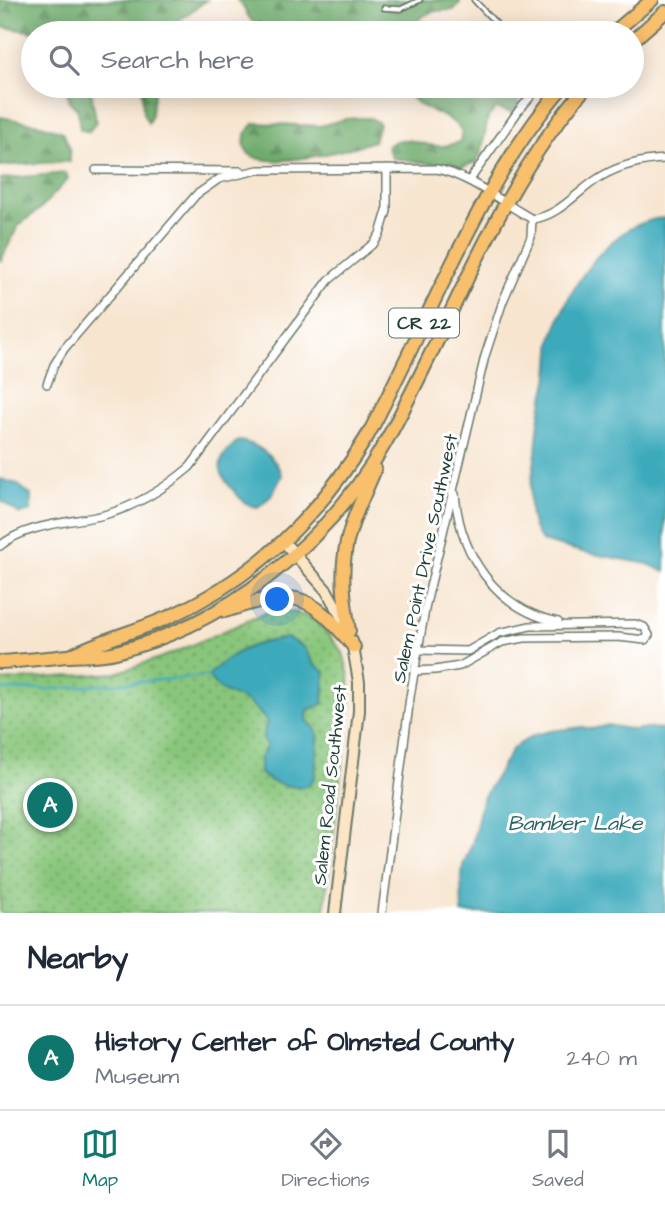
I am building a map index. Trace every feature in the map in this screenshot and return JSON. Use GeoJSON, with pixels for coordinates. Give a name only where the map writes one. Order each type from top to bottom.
{"type":"FeatureCollection","features":[{"type":"Feature","properties":{"kind":"main road"},"geometry":{"type":"LineString","coordinates":[[627,21],[652,0]]}},
{"type":"Feature","properties":{"kind":"main road"},"geometry":{"type":"LineString","coordinates":[[644,30],[665,12]]}},
{"type":"Feature","properties":{"kind":"main road","name":"CR 22"},"geometry":{"type":"LineString","coordinates":[[0,662],[95,656],[155,639],[205,617],[261,581],[295,554],[342,505],[366,474],[386,441],[530,129],[554,98]]}},
{"type":"Feature","properties":{"kind":"main road","name":"CR 22"},"geometry":{"type":"LineString","coordinates":[[70,656],[205,599],[253,567],[284,542],[330,492],[368,435],[496,199],[578,98]]}},
{"type":"Feature","properties":{"kind":"main road"},"geometry":{"type":"LineString","coordinates":[[349,631],[344,587],[345,552],[353,522],[386,441]]}},
{"type":"Feature","properties":{"kind":"main road","name":"Salem Road Southwest"},"geometry":{"type":"LineString","coordinates":[[284,542],[327,591],[349,631],[359,682],[359,710],[335,913]]}},
{"type":"Feature","properties":{"kind":"main road"},"geometry":{"type":"LineString","coordinates":[[205,617],[260,600],[287,597],[304,601],[323,611],[354,647]]}},
{"type":"Feature","properties":{"kind":"street"},"geometry":{"type":"LineString","coordinates":[[469,181],[530,98]]}},
{"type":"Feature","properties":{"kind":"street"},"geometry":{"type":"LineString","coordinates":[[96,170],[245,172],[437,169],[469,181],[532,219],[549,215],[590,184],[615,170],[640,162],[665,159]]}},
{"type":"Feature","properties":{"kind":"street"},"geometry":{"type":"LineString","coordinates":[[0,546],[9,538],[25,532],[105,514],[137,503],[165,487],[190,467],[330,280],[374,243],[384,224],[387,211],[387,169]]}},
{"type":"Feature","properties":{"kind":"street"},"geometry":{"type":"LineString","coordinates":[[47,384],[64,349],[183,208],[219,180],[245,172]]}},
{"type":"Feature","properties":{"kind":"street","name":"Salem Point Drive Southwest"},"geometry":{"type":"LineString","coordinates":[[382,913],[414,671],[426,604],[485,356],[503,301],[531,237],[532,219]]}},
{"type":"Feature","properties":{"kind":"street"},"geometry":{"type":"LineString","coordinates":[[455,486],[463,537],[480,571],[499,592],[519,607],[541,618],[572,625]]}},
{"type":"Feature","properties":{"kind":"street"},"geometry":{"type":"LineString","coordinates":[[414,671],[460,666],[502,642],[524,638],[618,637],[641,641],[649,635],[644,627],[635,624],[530,626],[507,630],[464,651],[418,650]]}},
{"type":"Feature","properties":{"kind":"lane"},"geometry":{"type":"LineString","coordinates":[[384,8],[401,9],[420,0]]}},
{"type":"Feature","properties":{"kind":"lane"},"geometry":{"type":"LineString","coordinates":[[474,0],[494,21]]}},
{"type":"Feature","properties":{"kind":"green space"},"geometry":{"type":"Polygon","coordinates":[[[0,0],[207,0],[178,21],[21,21],[21,30],[0,27],[0,0]]]}},
{"type":"Feature","properties":{"kind":"green space"},"geometry":{"type":"Polygon","coordinates":[[[237,0],[459,0],[460,3],[454,10],[427,14],[417,21],[252,21],[237,0]]]}},
{"type":"Feature","properties":{"kind":"green space"},"geometry":{"type":"Polygon","coordinates":[[[68,98],[92,98],[96,121],[89,132],[80,129],[78,110],[68,98]]]}},
{"type":"Feature","properties":{"kind":"green space"},"geometry":{"type":"Polygon","coordinates":[[[142,98],[153,98],[148,123],[143,113],[142,98]]]}},
{"type":"Feature","properties":{"kind":"green space"},"geometry":{"type":"Polygon","coordinates":[[[521,98],[513,113],[496,108],[488,117],[482,151],[476,162],[460,168],[392,158],[387,146],[401,140],[435,146],[460,142],[462,131],[457,126],[413,99],[521,98]]]}},
{"type":"Feature","properties":{"kind":"green space"},"geometry":{"type":"Polygon","coordinates":[[[0,117],[63,132],[70,149],[70,161],[0,166],[0,117]]]}},
{"type":"Feature","properties":{"kind":"green space"},"geometry":{"type":"Polygon","coordinates":[[[370,118],[379,123],[374,141],[328,154],[269,160],[255,157],[245,147],[245,134],[255,123],[320,126],[345,119],[370,118]]]}},
{"type":"Feature","properties":{"kind":"green space"},"geometry":{"type":"Polygon","coordinates":[[[66,173],[68,179],[40,209],[18,226],[0,262],[0,179],[66,173]]]}},
{"type":"Feature","properties":{"kind":"green space"},"geometry":{"type":"Polygon","coordinates":[[[270,611],[294,612],[315,620],[343,653],[349,675],[350,699],[324,913],[0,913],[0,681],[116,673],[171,654],[270,611]]]}},
{"type":"Feature","properties":{"kind":"water"},"geometry":{"type":"Polygon","coordinates":[[[665,218],[665,572],[648,564],[582,552],[542,541],[532,521],[530,498],[552,341],[569,298],[594,260],[609,244],[626,231],[645,222],[665,218]]]}},
{"type":"Feature","properties":{"kind":"water"},"geometry":{"type":"Polygon","coordinates":[[[238,441],[252,444],[265,452],[276,463],[282,476],[271,496],[258,507],[240,498],[221,472],[220,466],[225,454],[238,441]]]}},
{"type":"Feature","properties":{"kind":"water"},"geometry":{"type":"Polygon","coordinates":[[[0,479],[17,484],[31,495],[31,511],[20,514],[0,500],[0,479]]]}},
{"type":"Feature","properties":{"kind":"water"},"geometry":{"type":"Polygon","coordinates":[[[287,638],[304,647],[314,664],[325,672],[323,704],[308,710],[307,720],[316,730],[318,739],[315,774],[308,786],[282,785],[260,773],[260,758],[267,746],[263,738],[267,721],[249,703],[222,691],[208,676],[234,654],[264,642],[287,638]]]}},
{"type":"Feature","properties":{"kind":"water","name":"Bamber Lake"},"geometry":{"type":"Polygon","coordinates":[[[608,725],[634,730],[665,729],[665,913],[462,913],[463,865],[473,841],[482,800],[513,748],[534,735],[608,725]]]}},
{"type":"Feature","properties":{"kind":"waterway"},"geometry":{"type":"LineString","coordinates":[[0,690],[52,689],[208,676]]}},
{"type":"Feature","properties":{"kind":"place","name":"History Center of Olmsted County"},"geometry":{"type":"Point","coordinates":[50,805]}}]}
